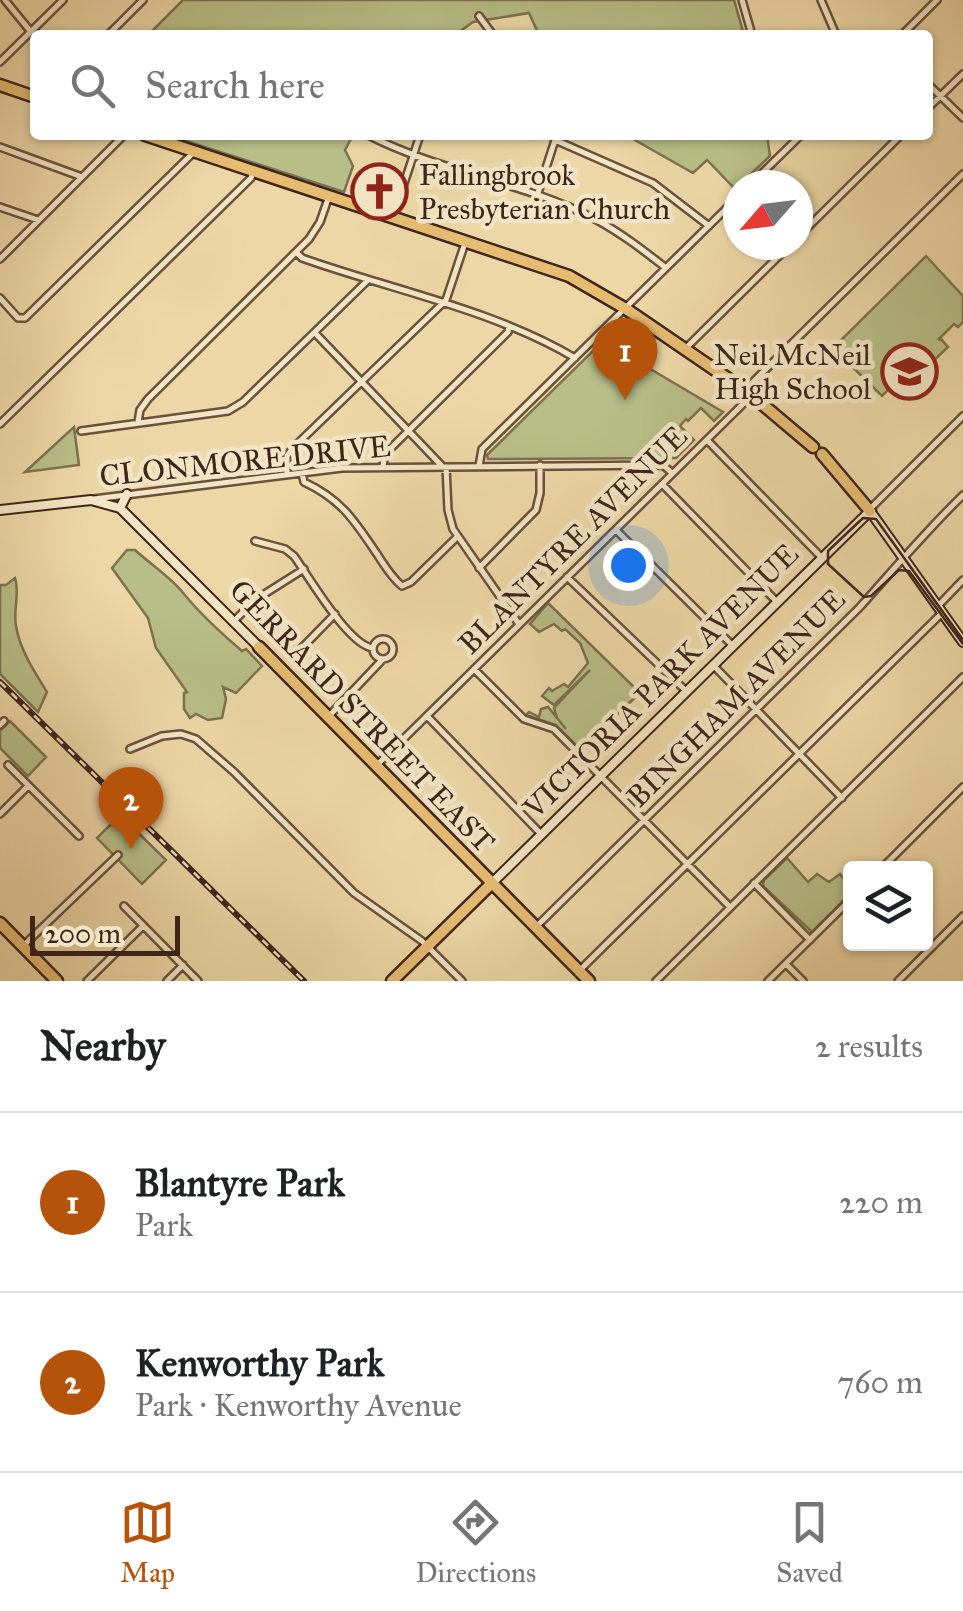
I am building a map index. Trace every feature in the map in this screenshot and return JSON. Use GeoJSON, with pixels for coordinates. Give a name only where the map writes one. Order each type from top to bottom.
{"type":"FeatureCollection","features":[{"type":"Feature","properties":{"kind":"main road"},"geometry":{"type":"LineString","coordinates":[[0,85],[30,96]]}},
{"type":"Feature","properties":{"kind":"main road"},"geometry":{"type":"LineString","coordinates":[[159,140],[569,276],[626,308],[749,393],[836,466],[870,510]]}},
{"type":"Feature","properties":{"kind":"main road","name":"GERRARD STREET EAST"},"geometry":{"type":"LineString","coordinates":[[259,647],[589,981]]}},
{"type":"Feature","properties":{"kind":"main road","name":"VICTORIA PARK AVENUE"},"geometry":{"type":"LineString","coordinates":[[392,981],[491,884]]}},
{"type":"Feature","properties":{"kind":"main road"},"geometry":{"type":"LineString","coordinates":[[1,924],[50,979]]}},
{"type":"Feature","properties":{"kind":"street"},"geometry":{"type":"LineString","coordinates":[[6,0],[30,31]]}},
{"type":"Feature","properties":{"kind":"street"},"geometry":{"type":"LineString","coordinates":[[33,30],[63,0]]}},
{"type":"Feature","properties":{"kind":"street"},"geometry":{"type":"LineString","coordinates":[[113,30],[143,0]]}},
{"type":"Feature","properties":{"kind":"street"},"geometry":{"type":"LineString","coordinates":[[742,0],[751,30]]}},
{"type":"Feature","properties":{"kind":"street"},"geometry":{"type":"LineString","coordinates":[[820,0],[834,30]]}},
{"type":"Feature","properties":{"kind":"street"},"geometry":{"type":"LineString","coordinates":[[907,30],[938,0]]}},
{"type":"Feature","properties":{"kind":"street"},"geometry":{"type":"LineString","coordinates":[[479,16],[489,30]]}},
{"type":"Feature","properties":{"kind":"street"},"geometry":{"type":"LineString","coordinates":[[0,62],[30,33]]}},
{"type":"Feature","properties":{"kind":"street"},"geometry":{"type":"LineString","coordinates":[[933,103],[963,74]]}},
{"type":"Feature","properties":{"kind":"street"},"geometry":{"type":"LineString","coordinates":[[933,89],[963,118]]}},
{"type":"Feature","properties":{"kind":"street"},"geometry":{"type":"LineString","coordinates":[[0,259],[119,140]]}},
{"type":"Feature","properties":{"kind":"street"},"geometry":{"type":"LineString","coordinates":[[378,140],[413,157],[594,218],[666,268]]}},
{"type":"Feature","properties":{"kind":"street"},"geometry":{"type":"LineString","coordinates":[[393,217],[418,140]]}},
{"type":"Feature","properties":{"kind":"street"},"geometry":{"type":"LineString","coordinates":[[537,196],[552,140]]}},
{"type":"Feature","properties":{"kind":"street"},"geometry":{"type":"LineString","coordinates":[[557,140],[653,184],[709,226]]}},
{"type":"Feature","properties":{"kind":"street"},"geometry":{"type":"LineString","coordinates":[[765,170],[796,140]]}},
{"type":"Feature","properties":{"kind":"street"},"geometry":{"type":"LineString","coordinates":[[813,222],[896,140]]}},
{"type":"Feature","properties":{"kind":"street"},"geometry":{"type":"LineString","coordinates":[[0,148],[82,177]]}},
{"type":"Feature","properties":{"kind":"street"},"geometry":{"type":"LineString","coordinates":[[0,298],[22,320],[194,152]]}},
{"type":"Feature","properties":{"kind":"street"},"geometry":{"type":"LineString","coordinates":[[0,424],[253,172]]}},
{"type":"Feature","properties":{"kind":"street","name":"BLANTYRE AVENUE"},"geometry":{"type":"LineString","coordinates":[[377,765],[745,402],[752,382],[963,174]]}},
{"type":"Feature","properties":{"kind":"street"},"geometry":{"type":"LineString","coordinates":[[138,422],[148,398],[296,252],[320,222],[329,196]]}},
{"type":"Feature","properties":{"kind":"street"},"geometry":{"type":"LineString","coordinates":[[0,207],[38,220]]}},
{"type":"Feature","properties":{"kind":"street"},"geometry":{"type":"LineString","coordinates":[[479,466],[482,450],[723,212]]}},
{"type":"Feature","properties":{"kind":"street"},"geometry":{"type":"LineString","coordinates":[[287,475],[286,462],[292,450],[446,300],[466,240]]}},
{"type":"Feature","properties":{"kind":"street"},"geometry":{"type":"LineString","coordinates":[[296,252],[302,258],[367,281],[510,326],[575,358]]}},
{"type":"Feature","properties":{"kind":"street"},"geometry":{"type":"LineString","coordinates":[[686,349],[775,260]]}},
{"type":"Feature","properties":{"kind":"street"},"geometry":{"type":"LineString","coordinates":[[80,430],[228,411],[240,405],[367,281]]}},
{"type":"Feature","properties":{"kind":"street"},"geometry":{"type":"LineString","coordinates":[[382,466],[383,456],[510,326]]}},
{"type":"Feature","properties":{"kind":"street"},"geometry":{"type":"LineString","coordinates":[[315,334],[444,466],[448,512],[458,537],[519,624]]}},
{"type":"Feature","properties":{"kind":"street","name":"VICTORIA PARK AVENUE"},"geometry":{"type":"LineString","coordinates":[[491,884],[963,416]]}},
{"type":"Feature","properties":{"kind":"street"},"geometry":{"type":"LineString","coordinates":[[707,440],[822,558]]}},
{"type":"Feature","properties":{"kind":"street"},"geometry":{"type":"LineString","coordinates":[[479,568],[536,510],[540,465]]}},
{"type":"Feature","properties":{"kind":"street","name":"CLONMORE DRIVE"},"geometry":{"type":"LineString","coordinates":[[0,510],[382,466],[663,465],[672,473]]}},
{"type":"Feature","properties":{"kind":"street"},"geometry":{"type":"LineString","coordinates":[[302,473],[304,482],[344,506],[402,586],[458,537]]}},
{"type":"Feature","properties":{"kind":"street"},"geometry":{"type":"LineString","coordinates":[[662,484],[776,601]]}},
{"type":"Feature","properties":{"kind":"street"},"geometry":{"type":"LineString","coordinates":[[120,508],[128,494]]}},
{"type":"Feature","properties":{"kind":"street","name":"BINGHAM AVENUE"},"geometry":{"type":"LineString","coordinates":[[535,929],[757,710],[963,495]]}},
{"type":"Feature","properties":{"kind":"street","name":"GERRARD STREET EAST"},"geometry":{"type":"LineString","coordinates":[[91,500],[120,508],[259,647]]}},
{"type":"Feature","properties":{"kind":"street"},"geometry":{"type":"LineString","coordinates":[[870,510],[963,642]]}},
{"type":"Feature","properties":{"kind":"street"},"geometry":{"type":"LineString","coordinates":[[616,530],[732,646]]}},
{"type":"Feature","properties":{"kind":"street"},"geometry":{"type":"LineString","coordinates":[[256,541],[285,549],[364,647],[373,648]]}},
{"type":"Feature","properties":{"kind":"street"},"geometry":{"type":"LineString","coordinates":[[234,621],[255,600],[304,569]]}},
{"type":"Feature","properties":{"kind":"street"},"geometry":{"type":"LineString","coordinates":[[567,577],[686,691]]}},
{"type":"Feature","properties":{"kind":"street"},"geometry":{"type":"LineString","coordinates":[[579,971],[800,753],[940,610],[963,580]]}},
{"type":"Feature","properties":{"kind":"street"},"geometry":{"type":"LineString","coordinates":[[296,654],[335,614]]}},
{"type":"Feature","properties":{"kind":"street"},"geometry":{"type":"LineString","coordinates":[[329,717],[392,652],[390,642],[381,640],[373,648]]}},
{"type":"Feature","properties":{"kind":"street"},"geometry":{"type":"LineString","coordinates":[[373,648],[377,657],[383,659]]}},
{"type":"Feature","properties":{"kind":"street"},"geometry":{"type":"LineString","coordinates":[[713,665],[842,798]]}},
{"type":"Feature","properties":{"kind":"street"},"geometry":{"type":"LineString","coordinates":[[474,669],[522,718],[553,728],[730,907]]}},
{"type":"Feature","properties":{"kind":"street"},"geometry":{"type":"LineString","coordinates":[[656,981],[963,677]]}},
{"type":"Feature","properties":{"kind":"street"},"geometry":{"type":"LineString","coordinates":[[427,716],[541,834]]}},
{"type":"Feature","properties":{"kind":"street"},"geometry":{"type":"LineString","coordinates":[[130,748],[162,736],[181,734],[196,739],[354,892],[428,946],[462,981]]}},
{"type":"Feature","properties":{"kind":"street"},"geometry":{"type":"LineString","coordinates":[[8,766],[78,836]]}},
{"type":"Feature","properties":{"kind":"street"},"geometry":{"type":"LineString","coordinates":[[0,814],[28,786]]}},
{"type":"Feature","properties":{"kind":"street"},"geometry":{"type":"LineString","coordinates":[[889,861],[963,787]]}},
{"type":"Feature","properties":{"kind":"street"},"geometry":{"type":"LineString","coordinates":[[23,946],[118,855]]}},
{"type":"Feature","properties":{"kind":"street"},"geometry":{"type":"LineString","coordinates":[[754,884],[810,940]]}},
{"type":"Feature","properties":{"kind":"street"},"geometry":{"type":"LineString","coordinates":[[124,906],[198,981]]}},
{"type":"Feature","properties":{"kind":"street"},"geometry":{"type":"LineString","coordinates":[[768,981],[843,907]]}},
{"type":"Feature","properties":{"kind":"street"},"geometry":{"type":"LineString","coordinates":[[898,981],[963,917]]}},
{"type":"Feature","properties":{"kind":"street"},"geometry":{"type":"LineString","coordinates":[[87,981],[143,926]]}},
{"type":"Feature","properties":{"kind":"street"},"geometry":{"type":"LineString","coordinates":[[786,964],[802,981]]}},
{"type":"Feature","properties":{"kind":"street"},"geometry":{"type":"LineString","coordinates":[[167,981],[183,966]]}},
{"type":"Feature","properties":{"kind":"green space"},"geometry":{"type":"Polygon","coordinates":[[[183,0],[734,0],[743,30],[537,30],[529,13],[473,22],[462,30],[153,30],[183,0]]]}},
{"type":"Feature","properties":{"kind":"green space"},"geometry":{"type":"Polygon","coordinates":[[[183,140],[350,140],[345,150],[353,166],[344,192],[183,140]]]}},
{"type":"Feature","properties":{"kind":"green space"},"geometry":{"type":"Polygon","coordinates":[[[635,140],[768,140],[770,156],[755,170],[723,170],[723,177],[707,160],[693,173],[635,140]]]}},
{"type":"Feature","properties":{"kind":"green space","name":"Neil McNeil High School"},"geometry":{"type":"Polygon","coordinates":[[[926,256],[963,296],[963,322],[958,327],[954,324],[938,340],[948,347],[926,368],[918,360],[882,396],[833,348],[926,256]]]}},
{"type":"Feature","properties":{"kind":"green space"},"geometry":{"type":"Polygon","coordinates":[[[603,341],[723,412],[714,421],[701,408],[686,419],[680,426],[694,440],[676,458],[488,459],[487,455],[603,341]]]}},
{"type":"Feature","properties":{"kind":"green space"},"geometry":{"type":"Polygon","coordinates":[[[74,427],[79,465],[25,472],[74,427]]]}},
{"type":"Feature","properties":{"kind":"green space"},"geometry":{"type":"Polygon","coordinates":[[[127,550],[135,550],[167,577],[212,624],[262,666],[236,693],[223,687],[226,699],[222,718],[208,720],[196,714],[190,718],[184,709],[187,692],[156,648],[148,618],[112,568],[127,550]]]}},
{"type":"Feature","properties":{"kind":"green space"},"geometry":{"type":"Polygon","coordinates":[[[15,578],[18,635],[47,692],[38,712],[0,674],[0,585],[15,578]]]}},
{"type":"Feature","properties":{"kind":"green space"},"geometry":{"type":"Polygon","coordinates":[[[548,603],[640,693],[580,749],[556,725],[526,715],[529,712],[539,717],[541,709],[548,707],[557,718],[554,708],[590,670],[554,705],[542,696],[549,688],[552,691],[564,684],[568,687],[588,663],[580,643],[554,624],[539,632],[530,624],[548,603]]]}},
{"type":"Feature","properties":{"kind":"green space"},"geometry":{"type":"Polygon","coordinates":[[[10,721],[46,757],[28,776],[0,748],[0,731],[10,721]]]}},
{"type":"Feature","properties":{"kind":"green space"},"geometry":{"type":"Polygon","coordinates":[[[120,815],[166,860],[142,884],[97,838],[120,815]]]}},
{"type":"Feature","properties":{"kind":"green space"},"geometry":{"type":"Polygon","coordinates":[[[787,858],[808,882],[817,874],[829,882],[840,874],[843,901],[812,932],[763,886],[764,880],[787,858]]]}},
{"type":"Feature","properties":{"kind":"tram line"},"geometry":{"type":"LineString","coordinates":[[963,640],[876,519],[863,518],[828,551],[828,564],[864,597],[871,596],[899,570],[909,571],[963,644]]}},
{"type":"Feature","properties":{"kind":"railway"},"geometry":{"type":"LineString","coordinates":[[0,682],[304,981]]}},
{"type":"Feature","properties":{"kind":"place","name":"Fallingbrook Presbyterian Church"},"geometry":{"type":"Point","coordinates":[380,192]}},
{"type":"Feature","properties":{"kind":"place","name":"Neil McNeil High School"},"geometry":{"type":"Point","coordinates":[910,372]}},
{"type":"Feature","properties":{"kind":"place","name":"Blantyre Park"},"geometry":{"type":"Point","coordinates":[625,400]}},
{"type":"Feature","properties":{"kind":"place","name":"Kenworthy Park"},"geometry":{"type":"Point","coordinates":[131,849]}}]}
